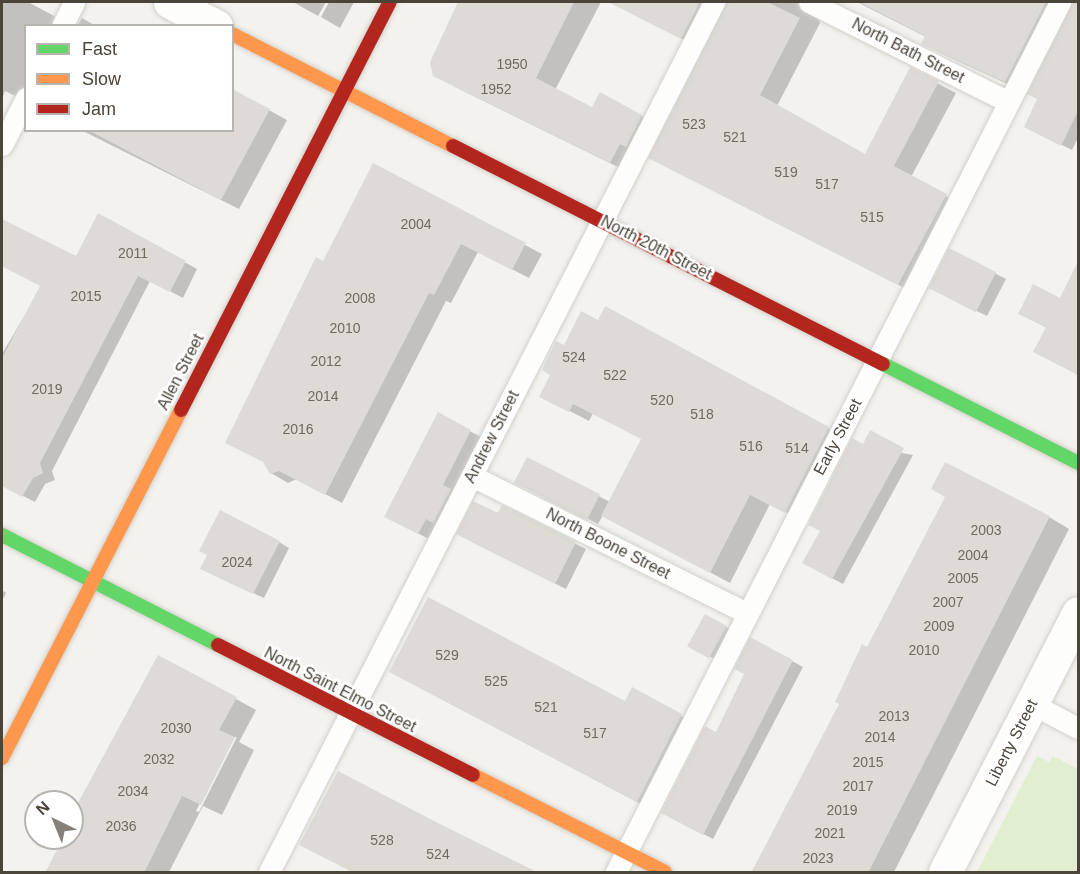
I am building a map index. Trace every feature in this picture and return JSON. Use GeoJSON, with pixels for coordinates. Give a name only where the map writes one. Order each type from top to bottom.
{"type":"FeatureCollection","features":[{"type":"Feature","properties":{"kind":"street"},"geometry":{"type":"LineString","coordinates":[[170,2],[212,24]]}},
{"type":"Feature","properties":{"kind":"street","name":"Allen Street"},"geometry":{"type":"LineString","coordinates":[[2,758],[390,2]]}},
{"type":"Feature","properties":{"kind":"street","name":"North 20th Street"},"geometry":{"type":"LineString","coordinates":[[234,35],[1078,463]]}},
{"type":"Feature","properties":{"kind":"street","name":"North Saint Elmo Street"},"geometry":{"type":"LineString","coordinates":[[2,535],[665,873]]}},
{"type":"Feature","properties":{"kind":"street","name":"Liberty Street"},"geometry":{"type":"LineString","coordinates":[[945,873],[1078,613]]}},
{"type":"Feature","properties":{"kind":"lane"},"geometry":{"type":"LineString","coordinates":[[63,24],[74,2]]}},
{"type":"Feature","properties":{"kind":"lane","name":"Andrew Street"},"geometry":{"type":"LineString","coordinates":[[269,873],[714,2]]}},
{"type":"Feature","properties":{"kind":"lane","name":"North Bath Street"},"geometry":{"type":"LineString","coordinates":[[809,2],[1007,101]]}},
{"type":"Feature","properties":{"kind":"lane","name":"Early Street"},"geometry":{"type":"LineString","coordinates":[[616,873],[745,612],[878,362],[1007,101],[1060,2]]}},
{"type":"Feature","properties":{"kind":"lane"},"geometry":{"type":"LineString","coordinates":[[2,145],[24,102]]}},
{"type":"Feature","properties":{"kind":"lane","name":"North Boone Street"},"geometry":{"type":"LineString","coordinates":[[472,476],[745,612]]}},
{"type":"Feature","properties":{"kind":"lane"},"geometry":{"type":"LineString","coordinates":[[1032,704],[1078,728]]}},
{"type":"Feature","properties":{"kind":"green space"},"geometry":{"type":"Polygon","coordinates":[[[1037,756],[1049,762],[1053,756],[1078,769],[1078,872],[977,872],[1037,756]]]}},
{"type":"Feature","properties":{"kind":"building"},"geometry":{"type":"Polygon","coordinates":[[[458,2],[574,2],[536,78],[592,107],[600,92],[642,115],[626,147],[620,144],[610,163],[433,76],[430,62],[458,2]]]}},
{"type":"Feature","properties":{"kind":"building"},"geometry":{"type":"Polygon","coordinates":[[[608,2],[700,2],[681,39],[608,2]]]}},
{"type":"Feature","properties":{"kind":"building"},"geometry":{"type":"Polygon","coordinates":[[[727,2],[767,2],[800,18],[760,95],[865,154],[910,67],[939,81],[894,166],[947,194],[898,285],[648,158],[727,2]]]}},
{"type":"Feature","properties":{"kind":"building"},"geometry":{"type":"Polygon","coordinates":[[[859,2],[1046,2],[1005,82],[921,44],[925,36],[859,2]]]}},
{"type":"Feature","properties":{"kind":"building"},"geometry":{"type":"Polygon","coordinates":[[[1073,2],[1078,2],[1078,111],[1061,146],[1024,127],[1037,99],[1027,94],[1073,2]]]}},
{"type":"Feature","properties":{"kind":"building"},"geometry":{"type":"Polygon","coordinates":[[[234,90],[270,109],[221,200],[92,132],[234,132],[234,90]]]}},
{"type":"Feature","properties":{"kind":"building"},"geometry":{"type":"Polygon","coordinates":[[[373,163],[526,243],[512,270],[461,244],[434,295],[429,293],[325,495],[279,471],[270,474],[263,462],[225,443],[316,257],[323,261],[373,163]]]}},
{"type":"Feature","properties":{"kind":"building"},"geometry":{"type":"Polygon","coordinates":[[[98,213],[186,261],[170,292],[138,276],[40,463],[43,473],[33,478],[22,497],[2,486],[2,358],[40,286],[2,266],[2,219],[76,256],[98,213]]]}},
{"type":"Feature","properties":{"kind":"building"},"geometry":{"type":"Polygon","coordinates":[[[949,248],[996,272],[976,312],[929,288],[949,248]]]}},
{"type":"Feature","properties":{"kind":"building"},"geometry":{"type":"Polygon","coordinates":[[[1078,261],[1078,375],[1033,352],[1046,327],[1018,314],[1033,284],[1060,298],[1078,261]]]}},
{"type":"Feature","properties":{"kind":"building"},"geometry":{"type":"Polygon","coordinates":[[[605,306],[829,427],[785,513],[750,495],[710,573],[601,516],[641,439],[573,404],[569,412],[539,397],[550,375],[542,370],[556,341],[564,345],[581,311],[598,320],[605,306]]]}},
{"type":"Feature","properties":{"kind":"building"},"geometry":{"type":"Polygon","coordinates":[[[438,412],[471,430],[443,485],[451,489],[433,523],[426,519],[418,534],[384,517],[438,412]]]}},
{"type":"Feature","properties":{"kind":"building"},"geometry":{"type":"Polygon","coordinates":[[[870,430],[904,448],[832,579],[802,563],[820,531],[808,525],[852,438],[863,444],[870,430]]]}},
{"type":"Feature","properties":{"kind":"building"},"geometry":{"type":"Polygon","coordinates":[[[527,457],[600,494],[587,520],[514,483],[527,457]]]}},
{"type":"Feature","properties":{"kind":"building"},"geometry":{"type":"Polygon","coordinates":[[[945,462],[1050,516],[868,873],[751,873],[839,704],[835,702],[862,644],[867,647],[945,497],[931,489],[945,462]]]}},
{"type":"Feature","properties":{"kind":"building"},"geometry":{"type":"Polygon","coordinates":[[[473,501],[498,513],[502,505],[576,542],[555,584],[456,534],[473,501]]]}},
{"type":"Feature","properties":{"kind":"building"},"geometry":{"type":"Polygon","coordinates":[[[220,510],[280,541],[253,594],[200,569],[207,555],[199,551],[220,510]]]}},
{"type":"Feature","properties":{"kind":"building"},"geometry":{"type":"Polygon","coordinates":[[[428,597],[625,701],[632,687],[682,714],[637,802],[389,672],[428,597]]]}},
{"type":"Feature","properties":{"kind":"building"},"geometry":{"type":"Polygon","coordinates":[[[705,614],[727,626],[709,658],[687,646],[705,614]]]}},
{"type":"Feature","properties":{"kind":"building"},"geometry":{"type":"Polygon","coordinates":[[[750,637],[793,660],[703,835],[661,813],[705,726],[716,732],[744,674],[734,669],[750,637]]]}},
{"type":"Feature","properties":{"kind":"building"},"geometry":{"type":"Polygon","coordinates":[[[158,655],[237,697],[219,730],[235,737],[201,805],[182,796],[144,873],[45,873],[57,850],[84,850],[84,792],[158,655]]]}},
{"type":"Feature","properties":{"kind":"building"},"geometry":{"type":"Polygon","coordinates":[[[338,771],[539,873],[354,873],[299,845],[338,771]]]}},
{"type":"Feature","properties":{"kind":"traffic: fast"},"geometry":{"type":"LineString","coordinates":[[883,364],[1078,463]]}},
{"type":"Feature","properties":{"kind":"traffic: fast"},"geometry":{"type":"LineString","coordinates":[[2,535],[218,645]]}},
{"type":"Feature","properties":{"kind":"traffic: slow"},"geometry":{"type":"LineString","coordinates":[[234,35],[453,146]]}},
{"type":"Feature","properties":{"kind":"traffic: slow"},"geometry":{"type":"LineString","coordinates":[[2,758],[181,410]]}},
{"type":"Feature","properties":{"kind":"traffic: slow"},"geometry":{"type":"LineString","coordinates":[[473,775],[665,872]]}},
{"type":"Feature","properties":{"kind":"traffic: jam"},"geometry":{"type":"LineString","coordinates":[[181,410],[390,2]]}},
{"type":"Feature","properties":{"kind":"traffic: jam"},"geometry":{"type":"LineString","coordinates":[[453,146],[883,364]]}},
{"type":"Feature","properties":{"kind":"traffic: jam"},"geometry":{"type":"LineString","coordinates":[[218,645],[473,775]]}}]}
